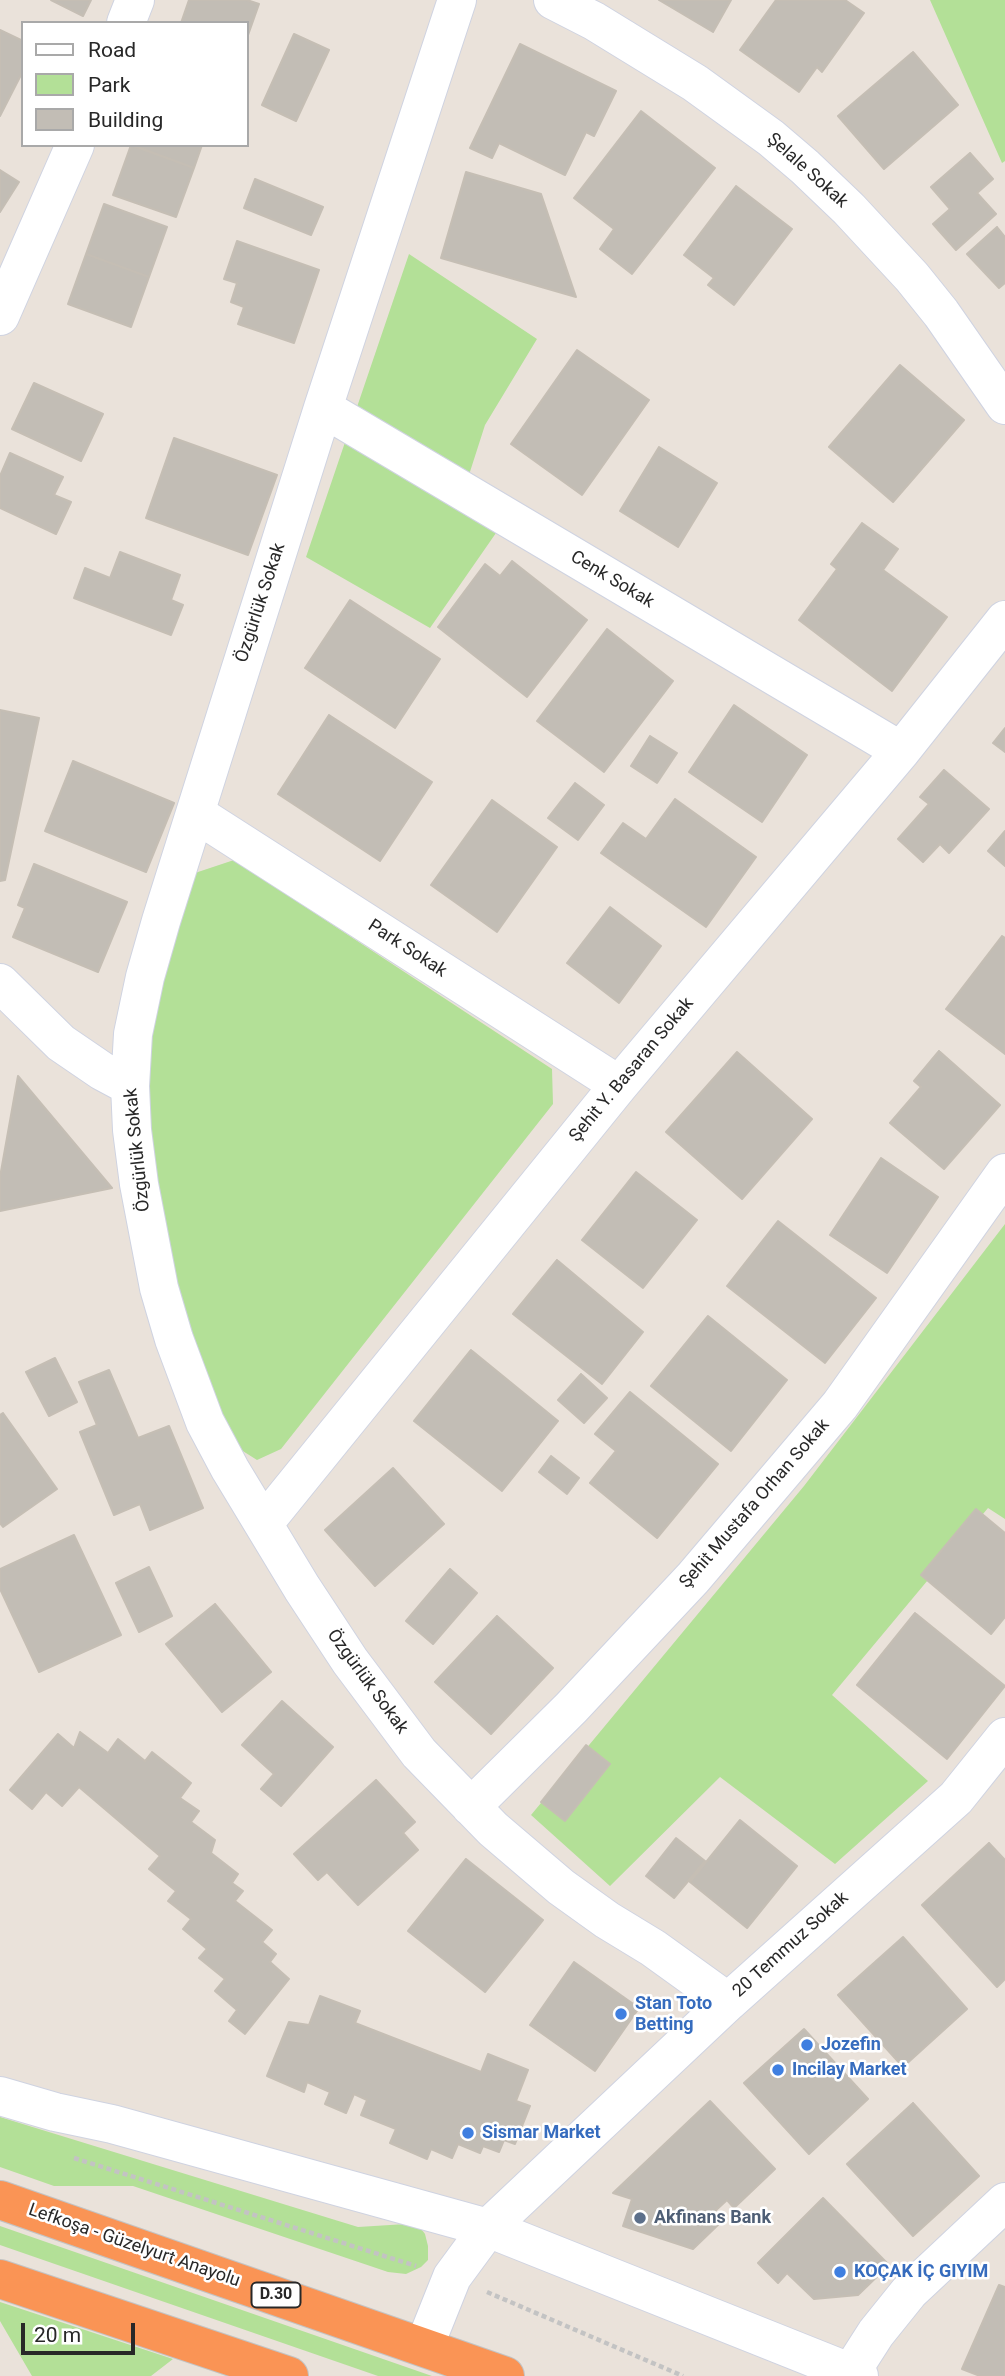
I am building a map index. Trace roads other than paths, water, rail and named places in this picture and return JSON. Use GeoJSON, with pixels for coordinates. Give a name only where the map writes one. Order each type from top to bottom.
{"type":"FeatureCollection","features":[{"type":"Feature","properties":{"kind":"highway","name":"Lefkoşa - Güzelyurt Anayolu"},"geometry":{"type":"LineString","coordinates":[[0,2200],[505,2376]]}},
{"type":"Feature","properties":{"kind":"highway"},"geometry":{"type":"LineString","coordinates":[[0,2279],[289,2376]]}},
{"type":"Feature","properties":{"kind":"street"},"geometry":{"type":"LineString","coordinates":[[127,21],[135,0]]}},
{"type":"Feature","properties":{"kind":"street","name":"Özgürlük Sokak"},"geometry":{"type":"LineString","coordinates":[[457,0],[323,408],[145,977],[133,1034],[130,1086],[132,1130],[148,1238],[159,1288],[174,1339],[205,1422],[230,1469],[302,1588],[350,1661],[419,1753],[502,1837],[561,1887],[728,2002]]}},
{"type":"Feature","properties":{"kind":"street","name":"Şelale Sokak"},"geometry":{"type":"LineString","coordinates":[[552,0],[594,21],[695,83],[771,138],[805,167],[849,209],[912,277],[941,313],[1005,405]]}},
{"type":"Feature","properties":{"kind":"street"},"geometry":{"type":"LineString","coordinates":[[0,316],[74,147]]}},
{"type":"Feature","properties":{"kind":"street","name":"Cenk Sokak"},"geometry":{"type":"LineString","coordinates":[[323,408],[901,751]]}},
{"type":"Feature","properties":{"kind":"street","name":"Şehit Y. Basaran Sokak"},"geometry":{"type":"LineString","coordinates":[[264,1523],[619,1085],[901,751],[1005,620]]}},
{"type":"Feature","properties":{"kind":"street","name":"Park Sokak"},"geometry":{"type":"LineString","coordinates":[[195,813],[619,1085]]}},
{"type":"Feature","properties":{"kind":"street"},"geometry":{"type":"LineString","coordinates":[[0,983],[61,1043],[130,1086]]}},
{"type":"Feature","properties":{"kind":"street","name":"Şehit Mustafa Orhan Sokak"},"geometry":{"type":"LineString","coordinates":[[471,1807],[571,1709],[693,1578],[840,1405],[1005,1173]]}},
{"type":"Feature","properties":{"kind":"street","name":"20 Temmuz Sokak"},"geometry":{"type":"LineString","coordinates":[[424,2347],[452,2277],[488,2228],[728,2002],[956,1798],[1005,1737]]}},
{"type":"Feature","properties":{"kind":"street"},"geometry":{"type":"LineString","coordinates":[[0,2095],[488,2228],[855,2374],[876,2333],[909,2292],[1005,2202]]}},
{"type":"Feature","properties":{"kind":"place","name":"Stan Toto Betting"},"geometry":{"type":"Point","coordinates":[621,2014]}},
{"type":"Feature","properties":{"kind":"place","name":"Jozefin"},"geometry":{"type":"Point","coordinates":[807,2045]}},
{"type":"Feature","properties":{"kind":"place","name":"Incilay Market"},"geometry":{"type":"Point","coordinates":[778,2070]}},
{"type":"Feature","properties":{"kind":"place","name":"Sismar Market"},"geometry":{"type":"Point","coordinates":[468,2133]}},
{"type":"Feature","properties":{"kind":"place","name":"Akfinans Bank"},"geometry":{"type":"Point","coordinates":[640,2218]}},
{"type":"Feature","properties":{"kind":"place","name":"KOÇAK İÇ GIYIM"},"geometry":{"type":"Point","coordinates":[840,2272]}}]}
